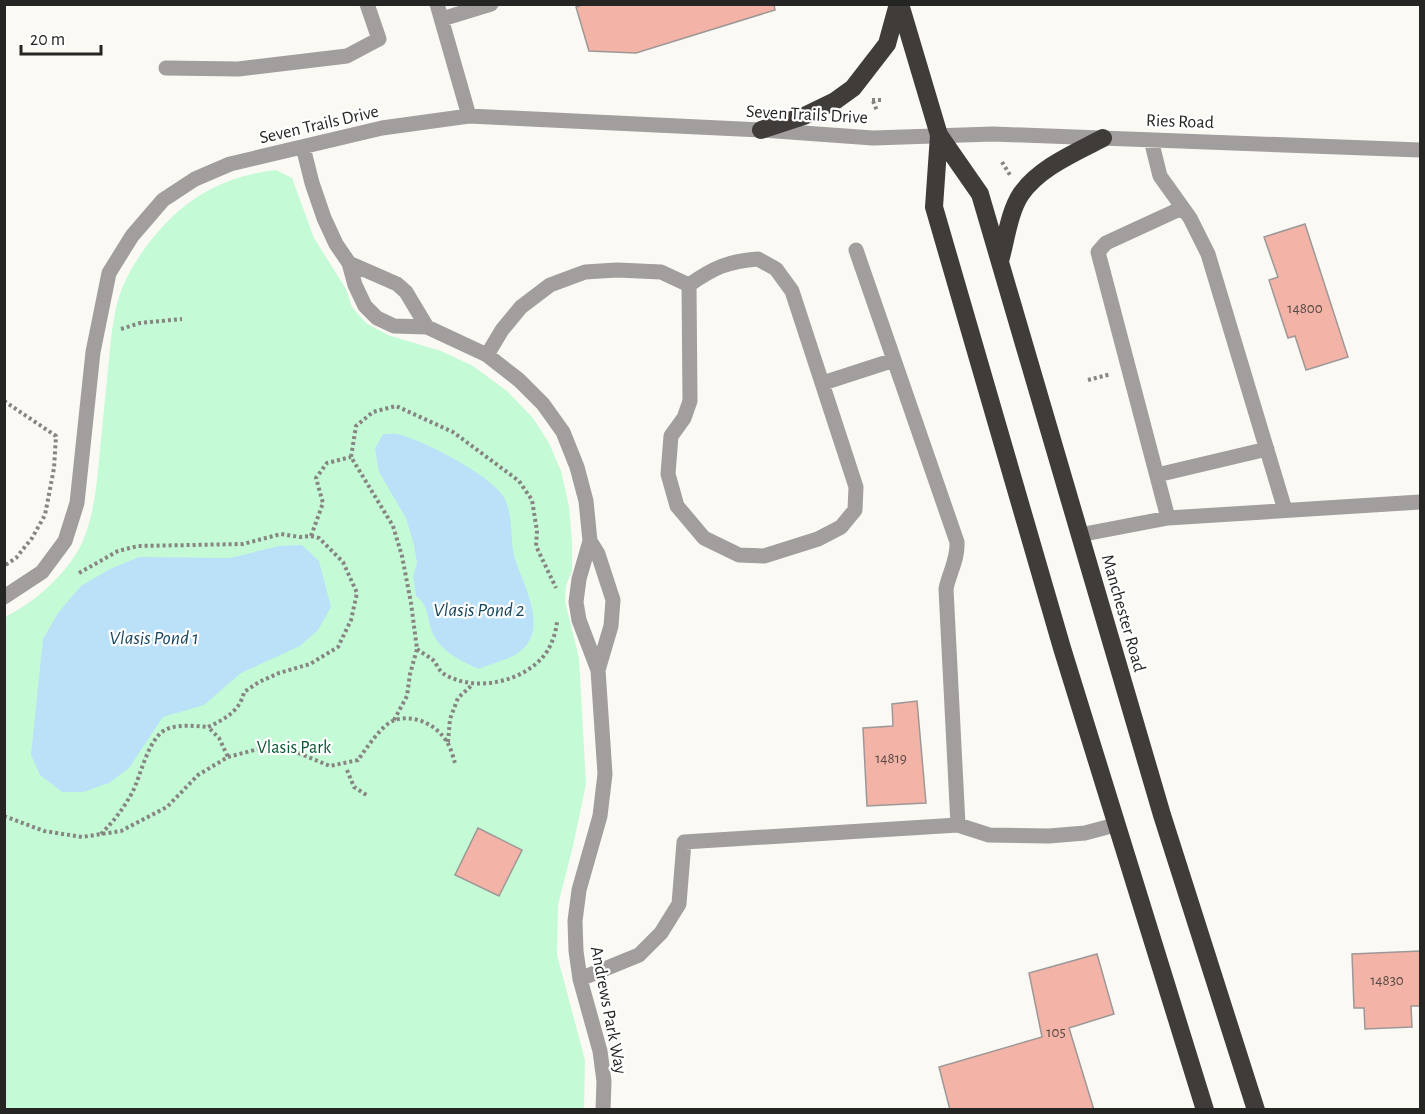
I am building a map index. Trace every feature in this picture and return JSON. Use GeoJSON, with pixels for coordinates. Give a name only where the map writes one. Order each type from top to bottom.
{"type":"FeatureCollection","features":[{"type":"Feature","properties":{"kind":"highway"},"geometry":{"type":"LineString","coordinates":[[761,130],[804,116],[835,101],[853,88],[887,44],[899,4]]}},
{"type":"Feature","properties":{"kind":"highway","name":"Manchester Road"},"geometry":{"type":"LineString","coordinates":[[899,4],[939,135],[980,194],[1169,838],[1256,1110]]}},
{"type":"Feature","properties":{"kind":"highway","name":"Manchester Road"},"geometry":{"type":"LineString","coordinates":[[939,135],[934,207],[1058,638],[1205,1110]]}},
{"type":"Feature","properties":{"kind":"highway"},"geometry":{"type":"LineString","coordinates":[[1000,263],[1013,214],[1021,194],[1048,168],[1103,138]]}},
{"type":"Feature","properties":{"kind":"street"},"geometry":{"type":"LineString","coordinates":[[166,68],[238,69],[347,56],[379,39],[367,4]]}},
{"type":"Feature","properties":{"kind":"street"},"geometry":{"type":"LineString","coordinates":[[469,116],[440,12],[491,4]]}},
{"type":"Feature","properties":{"kind":"street","name":"Seven Trails Drive"},"geometry":{"type":"LineString","coordinates":[[4,597],[42,572],[65,541],[77,503],[93,352],[109,273],[132,236],[163,200],[195,178],[231,164],[382,128],[469,116],[761,130],[873,138],[939,135]]}},
{"type":"Feature","properties":{"kind":"street","name":"Ries Road"},"geometry":{"type":"LineString","coordinates":[[939,135],[993,134],[1420,150]]}},
{"type":"Feature","properties":{"kind":"street"},"geometry":{"type":"LineString","coordinates":[[1151,140],[1160,176],[1190,218],[1208,254],[1285,510]]}},
{"type":"Feature","properties":{"kind":"street","name":"Andrews Park Way"},"geometry":{"type":"LineString","coordinates":[[303,147],[324,218],[336,244],[350,263],[355,285],[365,306],[377,318],[394,326],[427,327],[487,355],[519,380],[543,404],[563,432],[577,467],[586,501],[590,541],[579,579],[576,602],[579,620],[598,670],[605,774],[600,816],[579,890],[576,951],[580,979],[600,1051],[604,1081],[603,1110]]}},
{"type":"Feature","properties":{"kind":"street"},"geometry":{"type":"LineString","coordinates":[[1168,518],[1098,252],[1106,243],[1182,208]]}},
{"type":"Feature","properties":{"kind":"street"},"geometry":{"type":"LineString","coordinates":[[856,250],[957,542],[958,554],[949,575],[946,590],[958,825]]}},
{"type":"Feature","properties":{"kind":"street"},"geometry":{"type":"LineString","coordinates":[[758,259],[776,269],[792,291],[856,487],[855,510],[841,527],[818,539],[764,556],[739,555],[704,538],[677,506],[668,474],[671,436],[684,418],[690,401],[689,285],[711,270],[736,260],[758,259]]}},
{"type":"Feature","properties":{"kind":"street"},"geometry":{"type":"LineString","coordinates":[[350,263],[397,284],[406,292],[427,327]]}},
{"type":"Feature","properties":{"kind":"street"},"geometry":{"type":"LineString","coordinates":[[487,355],[502,330],[521,307],[550,285],[585,272],[617,270],[661,272],[689,285]]}},
{"type":"Feature","properties":{"kind":"street"},"geometry":{"type":"LineString","coordinates":[[823,383],[894,360]]}},
{"type":"Feature","properties":{"kind":"street"},"geometry":{"type":"LineString","coordinates":[[1157,475],[1267,449]]}},
{"type":"Feature","properties":{"kind":"street"},"geometry":{"type":"LineString","coordinates":[[1079,536],[1168,518],[1420,501]]}},
{"type":"Feature","properties":{"kind":"street","name":"Andrews Park Way"},"geometry":{"type":"LineString","coordinates":[[590,541],[598,554],[613,600],[611,626],[598,670]]}},
{"type":"Feature","properties":{"kind":"street"},"geometry":{"type":"LineString","coordinates":[[580,979],[639,955],[661,933],[679,904],[684,842],[958,825],[989,835],[1049,836],[1086,833],[1115,825]]}},
{"type":"Feature","properties":{"kind":"path"},"geometry":{"type":"LineString","coordinates":[[877,111],[873,101],[882,100]]}},
{"type":"Feature","properties":{"kind":"path"},"geometry":{"type":"LineString","coordinates":[[121,329],[140,322],[182,318]]}},
{"type":"Feature","properties":{"kind":"path"},"geometry":{"type":"LineString","coordinates":[[4,401],[56,436],[57,448],[45,515],[32,538],[16,558],[4,566]]}},
{"type":"Feature","properties":{"kind":"path"},"geometry":{"type":"LineString","coordinates":[[4,816],[44,831],[82,837],[121,831],[166,807],[198,775],[228,757],[258,749],[291,750],[330,766],[358,760],[375,737],[394,720],[406,696],[417,649],[406,577],[393,526],[351,457],[356,426],[373,412],[396,406],[453,432],[519,482],[532,500],[537,531],[536,546],[556,587],[558,598]]}},
{"type":"Feature","properties":{"kind":"path"},"geometry":{"type":"LineString","coordinates":[[311,536],[323,503],[316,478],[327,463],[351,457]]}},
{"type":"Feature","properties":{"kind":"path"},"geometry":{"type":"LineString","coordinates":[[79,573],[118,551],[138,546],[243,544],[281,534],[311,536],[319,538],[343,562],[357,593],[351,620],[338,647],[310,664],[279,673],[259,682],[244,692],[241,705],[224,719],[208,727],[184,725],[165,730],[150,747],[134,790],[119,815],[101,834]]}},
{"type":"Feature","properties":{"kind":"path"},"geometry":{"type":"LineString","coordinates":[[417,649],[433,660],[443,674],[472,685],[490,684],[528,669],[546,653],[556,632],[558,621]]}},
{"type":"Feature","properties":{"kind":"path"},"geometry":{"type":"LineString","coordinates":[[448,742],[450,719],[458,698],[472,685]]}},
{"type":"Feature","properties":{"kind":"path"},"geometry":{"type":"LineString","coordinates":[[394,720],[415,718],[435,727],[448,742],[455,763]]}},
{"type":"Feature","properties":{"kind":"path"},"geometry":{"type":"LineString","coordinates":[[208,727],[219,738],[228,757]]}},
{"type":"Feature","properties":{"kind":"path"},"geometry":{"type":"LineString","coordinates":[[347,770],[354,787],[368,796]]}},
{"type":"Feature","properties":{"kind":"green space","name":"Vlasis Park"},"geometry":{"type":"Polygon","coordinates":[[[276,170],[292,178],[314,238],[346,289],[352,307],[366,323],[388,335],[441,351],[473,366],[507,391],[533,418],[549,443],[561,471],[569,506],[572,542],[572,571],[566,586],[565,601],[579,658],[586,784],[558,905],[557,955],[585,1060],[584,1109],[5,1110],[5,617],[28,603],[49,586],[68,566],[82,543],[93,509],[115,314],[122,288],[136,261],[161,228],[192,201],[232,180],[276,170]]]}},
{"type":"Feature","properties":{"kind":"water","name":"Vlasis Pond 2"},"geometry":{"type":"Polygon","coordinates":[[[383,434],[399,434],[442,452],[487,480],[505,499],[510,514],[514,555],[533,614],[530,639],[522,649],[509,658],[479,669],[447,651],[433,634],[426,608],[416,596],[413,576],[417,563],[406,518],[379,472],[375,449],[383,434]]]}},
{"type":"Feature","properties":{"kind":"water","name":"Vlasis Pond 1"},"geometry":{"type":"Polygon","coordinates":[[[302,545],[319,561],[331,607],[318,630],[300,646],[241,673],[204,705],[163,717],[129,768],[109,783],[83,792],[62,792],[40,775],[31,755],[43,639],[58,613],[81,586],[110,569],[139,557],[230,558],[279,546],[302,545]]]}},
{"type":"Feature","properties":{"kind":"building"},"geometry":{"type":"Polygon","coordinates":[[[585,4],[774,4],[775,10],[636,53],[589,51],[576,7],[585,4]]]}},
{"type":"Feature","properties":{"kind":"building"},"geometry":{"type":"Polygon","coordinates":[[[1305,224],[1348,357],[1306,370],[1295,336],[1288,338],[1269,280],[1278,277],[1264,237],[1305,224]]]}},
{"type":"Feature","properties":{"kind":"building"},"geometry":{"type":"Polygon","coordinates":[[[917,701],[926,803],[867,806],[863,728],[893,726],[892,704],[917,701]]]}},
{"type":"Feature","properties":{"kind":"building"},"geometry":{"type":"Polygon","coordinates":[[[478,828],[522,850],[499,896],[455,875],[478,828]]]}},
{"type":"Feature","properties":{"kind":"building"},"geometry":{"type":"Polygon","coordinates":[[[1420,951],[1420,1006],[1411,1006],[1412,1027],[1365,1029],[1364,1008],[1354,1008],[1352,954],[1420,951]]]}},
{"type":"Feature","properties":{"kind":"building"},"geometry":{"type":"Polygon","coordinates":[[[1097,954],[1114,1014],[1069,1028],[1094,1110],[950,1110],[939,1067],[1042,1037],[1029,973],[1097,954]]]}}]}
